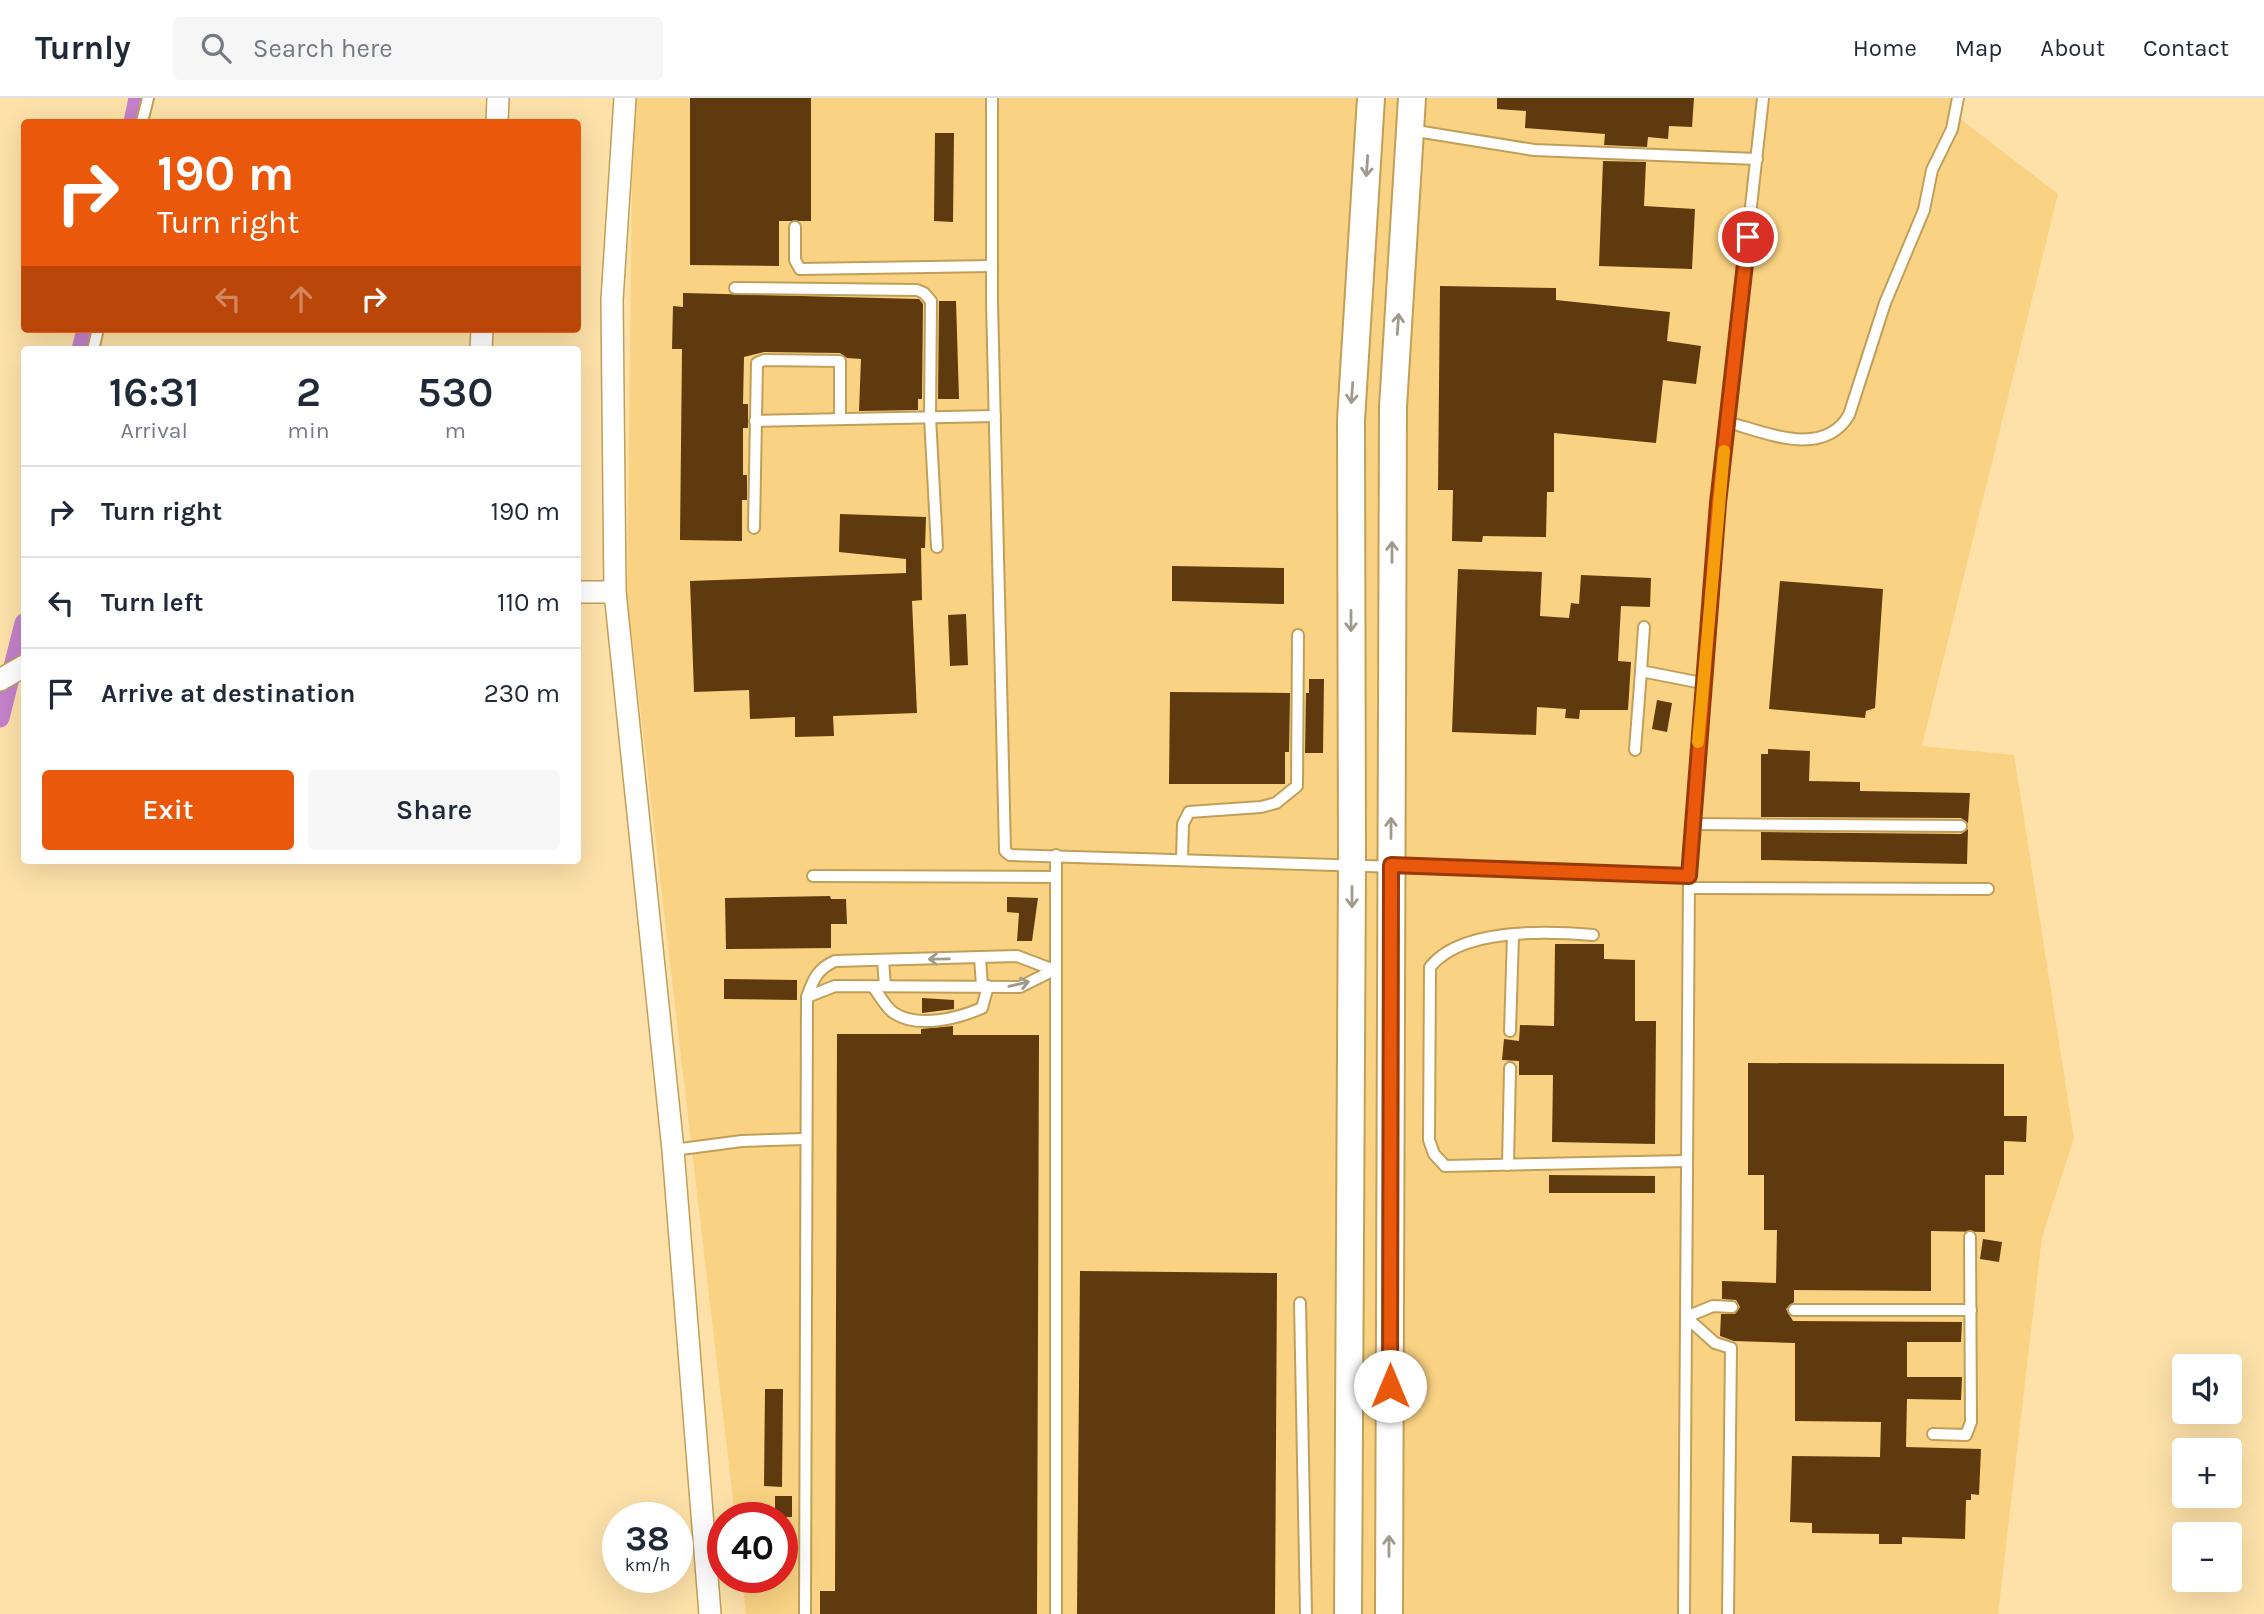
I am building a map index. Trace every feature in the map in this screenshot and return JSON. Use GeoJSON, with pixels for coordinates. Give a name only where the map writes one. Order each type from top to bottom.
{"type":"FeatureCollection","features":[{"type":"Feature","properties":{"kind":"street"},"geometry":{"type":"LineString","coordinates":[[496,119],[498,98]]}},
{"type":"Feature","properties":{"kind":"street"},"geometry":{"type":"LineString","coordinates":[[625,98],[612,300],[615,592],[679,1149],[710,1614]]}},
{"type":"Feature","properties":{"kind":"street"},"geometry":{"type":"LineString","coordinates":[[1348,1614],[1352,866],[1351,420],[1371,98]]}},
{"type":"Feature","properties":{"kind":"street"},"geometry":{"type":"LineString","coordinates":[[1389,1614],[1392,407],[1412,98]]}},
{"type":"Feature","properties":{"kind":"street"},"geometry":{"type":"LineString","coordinates":[[581,592],[615,592]]}},
{"type":"Feature","properties":{"kind":"lane"},"geometry":{"type":"LineString","coordinates":[[143,119],[148,98]]}},
{"type":"Feature","properties":{"kind":"lane"},"geometry":{"type":"LineString","coordinates":[[992,98],[992,266],[1003,844],[1010,855],[1689,876]]}},
{"type":"Feature","properties":{"kind":"lane"},"geometry":{"type":"LineString","coordinates":[[1684,1614],[1689,876],[1702,683],[1727,422],[1763,98]]}},
{"type":"Feature","properties":{"kind":"lane"},"geometry":{"type":"LineString","coordinates":[[1727,422],[1787,438],[1810,440],[1841,428],[1849,415],[1885,303],[1924,210],[1932,170],[1952,129],[1958,98]]}},
{"type":"Feature","properties":{"kind":"lane"},"geometry":{"type":"LineString","coordinates":[[1410,130],[1534,150],[1757,159]]}},
{"type":"Feature","properties":{"kind":"lane"},"geometry":{"type":"LineString","coordinates":[[795,227],[795,260],[800,269],[992,266]]}},
{"type":"Feature","properties":{"kind":"lane"},"geometry":{"type":"LineString","coordinates":[[735,288],[924,292],[931,301],[930,417],[937,547]]}},
{"type":"Feature","properties":{"kind":"lane"},"geometry":{"type":"LineString","coordinates":[[754,528],[757,363],[764,360],[840,361],[840,419]]}},
{"type":"Feature","properties":{"kind":"lane"},"geometry":{"type":"LineString","coordinates":[[755,421],[995,416]]}},
{"type":"Feature","properties":{"kind":"lane"},"geometry":{"type":"LineString","coordinates":[[1635,750],[1644,627]]}},
{"type":"Feature","properties":{"kind":"lane"},"geometry":{"type":"LineString","coordinates":[[1182,859],[1183,824],[1189,812],[1261,807],[1276,803],[1297,786],[1298,635]]}},
{"type":"Feature","properties":{"kind":"lane"},"geometry":{"type":"LineString","coordinates":[[1641,671],[1702,683]]}},
{"type":"Feature","properties":{"kind":"lane"},"geometry":{"type":"LineString","coordinates":[[1693,824],[1961,826]]}},
{"type":"Feature","properties":{"kind":"lane"},"geometry":{"type":"LineString","coordinates":[[1056,855],[1056,1614]]}},
{"type":"Feature","properties":{"kind":"lane"},"geometry":{"type":"LineString","coordinates":[[813,876],[1056,877]]}},
{"type":"Feature","properties":{"kind":"lane"},"geometry":{"type":"LineString","coordinates":[[1690,888],[1988,889]]}},
{"type":"Feature","properties":{"kind":"lane"},"geometry":{"type":"LineString","coordinates":[[1593,935],[1513,936],[1465,942],[1441,953],[1430,967],[1429,1140],[1434,1154],[1445,1167],[1687,1161]]}},
{"type":"Feature","properties":{"kind":"lane"},"geometry":{"type":"LineString","coordinates":[[1510,1031],[1513,936]]}},
{"type":"Feature","properties":{"kind":"lane"},"geometry":{"type":"LineString","coordinates":[[805,1614],[807,997],[813,979],[823,966],[835,961],[1017,956],[1054,970]]}},
{"type":"Feature","properties":{"kind":"lane"},"geometry":{"type":"LineString","coordinates":[[883,960],[879,987],[894,1013],[915,1019],[957,1019],[982,1008],[985,986],[981,958]]}},
{"type":"Feature","properties":{"kind":"lane"},"geometry":{"type":"LineString","coordinates":[[807,997],[835,986],[1020,987],[1054,970]]}},
{"type":"Feature","properties":{"kind":"lane"},"geometry":{"type":"LineString","coordinates":[[1508,1165],[1510,1068]]}},
{"type":"Feature","properties":{"kind":"lane"},"geometry":{"type":"LineString","coordinates":[[679,1149],[742,1141],[806,1139]]}},
{"type":"Feature","properties":{"kind":"lane"},"geometry":{"type":"LineString","coordinates":[[1933,1434],[1966,1435],[1970,1429],[1970,1237]]}},
{"type":"Feature","properties":{"kind":"lane"},"geometry":{"type":"LineString","coordinates":[[1300,1303],[1306,1614]]}},
{"type":"Feature","properties":{"kind":"lane"},"geometry":{"type":"LineString","coordinates":[[1686,1317],[1713,1306],[1732,1307]]}},
{"type":"Feature","properties":{"kind":"lane"},"geometry":{"type":"LineString","coordinates":[[1794,1310],[1971,1310]]}},
{"type":"Feature","properties":{"kind":"lane"},"geometry":{"type":"LineString","coordinates":[[1686,1317],[1715,1343],[1731,1348],[1728,1614]]}},
{"type":"Feature","properties":{"kind":"shaded area"},"geometry":{"type":"Polygon","coordinates":[[[633,98],[1960,98],[1955,115],[2058,194],[1922,746],[2014,755],[2074,1138],[2042,1237],[1998,1614],[746,1614],[744,1593],[798,1593],[798,1502],[733,1502],[627,596],[633,98]]]}},
{"type":"Feature","properties":{"kind":"building"},"geometry":{"type":"Polygon","coordinates":[[[690,98],[811,98],[811,221],[779,221],[779,266],[690,265],[690,98]]]}},
{"type":"Feature","properties":{"kind":"building"},"geometry":{"type":"Polygon","coordinates":[[[1497,98],[1694,98],[1692,127],[1669,126],[1668,139],[1648,137],[1647,147],[1604,145],[1605,134],[1525,128],[1526,111],[1497,109],[1497,98]]]}},
{"type":"Feature","properties":{"kind":"building"},"geometry":{"type":"Polygon","coordinates":[[[935,133],[954,133],[953,222],[934,221],[935,133]]]}},
{"type":"Feature","properties":{"kind":"building"},"geometry":{"type":"Polygon","coordinates":[[[1603,161],[1646,162],[1644,206],[1695,209],[1692,269],[1599,266],[1603,161]]]}},
{"type":"Feature","properties":{"kind":"building"},"geometry":{"type":"Polygon","coordinates":[[[1440,286],[1556,288],[1556,300],[1670,312],[1667,341],[1701,346],[1696,384],[1663,380],[1656,443],[1554,433],[1554,492],[1547,492],[1546,537],[1483,536],[1482,542],[1452,541],[1453,490],[1438,490],[1440,286]]]}},
{"type":"Feature","properties":{"kind":"building"},"geometry":{"type":"Polygon","coordinates":[[[683,293],[919,299],[923,304],[922,399],[918,399],[918,410],[859,411],[861,359],[847,358],[840,353],[764,352],[744,357],[743,404],[748,404],[748,428],[743,428],[743,475],[747,475],[747,500],[742,500],[742,541],[680,540],[682,349],[672,349],[673,306],[683,307],[683,293]]]}},
{"type":"Feature","properties":{"kind":"building"},"geometry":{"type":"Polygon","coordinates":[[[939,301],[956,301],[959,399],[938,399],[939,301]]]}},
{"type":"Feature","properties":{"kind":"building"},"geometry":{"type":"Polygon","coordinates":[[[840,514],[926,517],[925,548],[921,548],[922,600],[912,601],[917,713],[833,716],[834,736],[795,737],[795,717],[750,719],[749,690],[694,692],[690,581],[906,573],[906,559],[839,552],[840,514]]]}},
{"type":"Feature","properties":{"kind":"building"},"geometry":{"type":"Polygon","coordinates":[[[1172,566],[1284,568],[1284,604],[1172,601],[1172,566]]]}},
{"type":"Feature","properties":{"kind":"building"},"geometry":{"type":"Polygon","coordinates":[[[1458,569],[1542,572],[1540,616],[1569,618],[1571,603],[1579,604],[1581,575],[1651,578],[1650,607],[1621,606],[1618,661],[1631,662],[1628,710],[1580,710],[1579,719],[1565,718],[1566,709],[1537,707],[1536,735],[1452,732],[1458,569]]]}},
{"type":"Feature","properties":{"kind":"building"},"geometry":{"type":"Polygon","coordinates":[[[1780,581],[1883,589],[1875,708],[1866,711],[1865,718],[1769,709],[1780,581]]]}},
{"type":"Feature","properties":{"kind":"building"},"geometry":{"type":"Polygon","coordinates":[[[966,614],[968,665],[950,666],[948,615],[966,614]]]}},
{"type":"Feature","properties":{"kind":"building"},"geometry":{"type":"Polygon","coordinates":[[[1309,679],[1324,679],[1323,753],[1305,753],[1306,693],[1309,693],[1309,679]]]}},
{"type":"Feature","properties":{"kind":"building"},"geometry":{"type":"Polygon","coordinates":[[[1170,692],[1290,693],[1289,752],[1285,752],[1285,784],[1169,784],[1170,692]]]}},
{"type":"Feature","properties":{"kind":"building"},"geometry":{"type":"Polygon","coordinates":[[[1657,700],[1672,703],[1667,732],[1652,729],[1657,700]]]}},
{"type":"Feature","properties":{"kind":"building"},"geometry":{"type":"Polygon","coordinates":[[[1768,749],[1810,751],[1809,781],[1860,782],[1860,791],[1970,793],[1968,823],[1961,818],[1761,817],[1761,754],[1768,754],[1768,749]]]}},
{"type":"Feature","properties":{"kind":"building"},"geometry":{"type":"Polygon","coordinates":[[[1968,829],[1967,864],[1761,860],[1761,832],[1961,834],[1968,829]]]}},
{"type":"Feature","properties":{"kind":"building"},"geometry":{"type":"Polygon","coordinates":[[[830,896],[831,899],[846,899],[847,924],[831,924],[831,948],[726,949],[725,898],[830,896]]]}},
{"type":"Feature","properties":{"kind":"building"},"geometry":{"type":"Polygon","coordinates":[[[1007,897],[1038,898],[1032,941],[1017,941],[1019,913],[1007,912],[1007,897]]]}},
{"type":"Feature","properties":{"kind":"building"},"geometry":{"type":"Polygon","coordinates":[[[1555,944],[1604,944],[1604,959],[1635,960],[1635,1021],[1656,1021],[1655,1144],[1552,1142],[1553,1075],[1519,1075],[1519,1061],[1502,1060],[1504,1039],[1519,1041],[1520,1025],[1554,1026],[1555,944]]]}},
{"type":"Feature","properties":{"kind":"building"},"geometry":{"type":"Polygon","coordinates":[[[724,979],[797,980],[797,1000],[724,999],[724,979]]]}},
{"type":"Feature","properties":{"kind":"building"},"geometry":{"type":"Polygon","coordinates":[[[922,998],[954,1000],[954,1009],[922,1013],[922,998]]]}},
{"type":"Feature","properties":{"kind":"building"},"geometry":{"type":"Polygon","coordinates":[[[953,1026],[953,1035],[1039,1035],[1037,1614],[820,1614],[820,1591],[835,1591],[837,1034],[921,1034],[921,1029],[953,1026]]]}},
{"type":"Feature","properties":{"kind":"building"},"geometry":{"type":"Polygon","coordinates":[[[1748,1063],[2004,1064],[2004,1116],[2027,1116],[2026,1142],[2004,1141],[2004,1175],[1985,1175],[1985,1232],[1931,1231],[1931,1291],[1794,1290],[1794,1302],[1786,1309],[1793,1321],[1962,1322],[1961,1342],[1907,1342],[1907,1377],[1962,1377],[1961,1400],[1907,1399],[1906,1447],[1981,1449],[1979,1495],[1971,1494],[1971,1500],[1966,1500],[1965,1539],[1902,1537],[1902,1544],[1879,1544],[1879,1534],[1812,1533],[1812,1523],[1790,1522],[1792,1456],[1880,1457],[1881,1422],[1795,1421],[1795,1343],[1734,1341],[1720,1336],[1721,1314],[1735,1314],[1740,1307],[1736,1300],[1722,1299],[1722,1281],[1776,1283],[1777,1230],[1764,1230],[1764,1175],[1748,1175],[1748,1063]]]}},
{"type":"Feature","properties":{"kind":"building"},"geometry":{"type":"Polygon","coordinates":[[[1549,1175],[1655,1176],[1655,1193],[1549,1193],[1549,1175]]]}},
{"type":"Feature","properties":{"kind":"building"},"geometry":{"type":"Polygon","coordinates":[[[1983,1239],[2002,1242],[1999,1262],[1980,1259],[1983,1239]]]}},
{"type":"Feature","properties":{"kind":"building"},"geometry":{"type":"Polygon","coordinates":[[[1080,1271],[1277,1273],[1275,1614],[1077,1614],[1080,1271]]]}},
{"type":"Feature","properties":{"kind":"building"},"geometry":{"type":"Polygon","coordinates":[[[765,1389],[783,1389],[782,1487],[764,1486],[765,1389]]]}},
{"type":"Feature","properties":{"kind":"building"},"geometry":{"type":"Polygon","coordinates":[[[775,1496],[792,1496],[792,1502],[775,1502],[775,1496]]]}},
{"type":"Feature","properties":{"kind":"waterway"},"geometry":{"type":"LineString","coordinates":[[134,119],[138,98]]}},
{"type":"Feature","properties":{"kind":"waterway"},"geometry":{"type":"LineString","coordinates":[[82,346],[85,333]]}},
{"type":"Feature","properties":{"kind":"waterway"},"geometry":{"type":"LineString","coordinates":[[0,718],[21,635]]}},
{"type":"Feature","properties":{"kind":"slow traffic"},"geometry":{"type":"LineString","coordinates":[[1698,742],[1724,451]]}},
{"type":"Feature","properties":{"kind":"route"},"geometry":{"type":"LineString","coordinates":[[1390,1386],[1391,865],[1689,876],[1718,503],[1748,237]]}}]}
